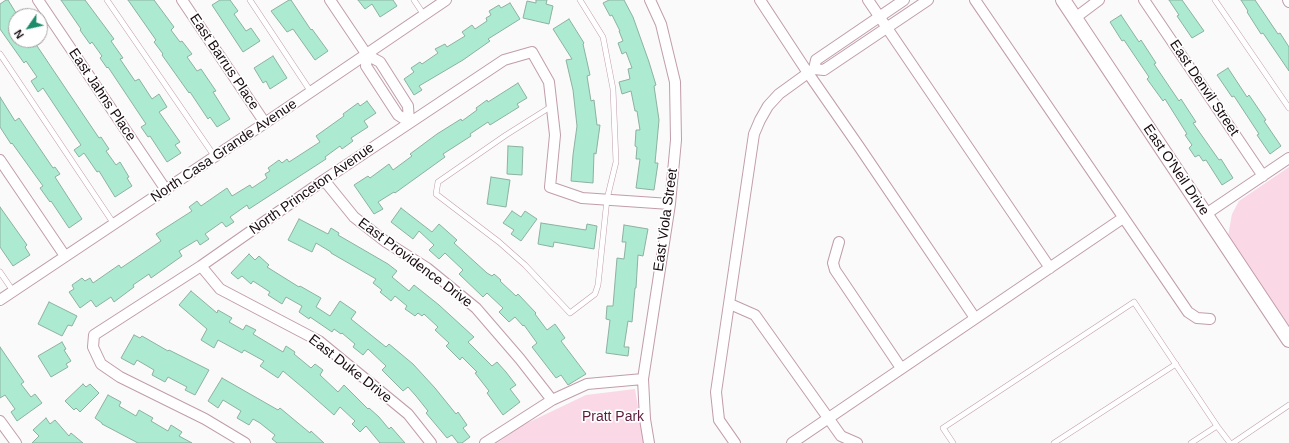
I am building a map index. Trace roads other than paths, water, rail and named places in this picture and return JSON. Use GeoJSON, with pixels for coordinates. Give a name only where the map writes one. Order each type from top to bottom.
{"type":"FeatureCollection","features":[{"type":"Feature","properties":{"kind":"street","name":"East Jahns Place"},"geometry":{"type":"LineString","coordinates":[[38,0],[166,190]]}},
{"type":"Feature","properties":{"kind":"street","name":"East Barrus Place"},"geometry":{"type":"LineString","coordinates":[[182,0],[265,123]]}},
{"type":"Feature","properties":{"kind":"street"},"geometry":{"type":"LineString","coordinates":[[330,0],[367,55],[380,62],[408,106],[409,122]]}},
{"type":"Feature","properties":{"kind":"street","name":"North Casa Grande Avenue"},"geometry":{"type":"LineString","coordinates":[[0,300],[367,55],[446,0]]}},
{"type":"Feature","properties":{"kind":"street","name":"East Viola Street"},"geometry":{"type":"LineString","coordinates":[[649,443],[645,419],[643,379],[670,204],[676,140],[675,82],[661,24],[650,0]]}},
{"type":"Feature","properties":{"kind":"street"},"geometry":{"type":"LineString","coordinates":[[760,0],[811,71],[860,148],[975,318]]}},
{"type":"Feature","properties":{"kind":"street"},"geometry":{"type":"LineString","coordinates":[[868,0],[1050,268]]}},
{"type":"Feature","properties":{"kind":"street"},"geometry":{"type":"LineString","coordinates":[[735,443],[719,420],[716,392],[754,134],[768,106],[780,94],[811,71],[816,60],[904,0]]}},
{"type":"Feature","properties":{"kind":"street"},"geometry":{"type":"LineString","coordinates":[[811,71],[824,70],[928,0]]}},
{"type":"Feature","properties":{"kind":"street"},"geometry":{"type":"LineString","coordinates":[[974,0],[1188,312],[1197,318],[1210,319]]}},
{"type":"Feature","properties":{"kind":"street","name":"East O'Neil Drive"},"geometry":{"type":"LineString","coordinates":[[1063,0],[1289,340]]}},
{"type":"Feature","properties":{"kind":"street"},"geometry":{"type":"LineString","coordinates":[[1074,18],[1099,0]]}},
{"type":"Feature","properties":{"kind":"street","name":"East Denvil Street"},"geometry":{"type":"LineString","coordinates":[[1144,0],[1263,176]]}},
{"type":"Feature","properties":{"kind":"street","name":"North Princeton Avenue"},"geometry":{"type":"LineString","coordinates":[[245,443],[205,419],[120,377],[101,364],[93,347],[94,335],[201,266],[409,122],[504,60],[532,52],[549,82],[552,106]]}},
{"type":"Feature","properties":{"kind":"street"},"geometry":{"type":"LineString","coordinates":[[367,55],[366,66],[398,116],[409,122]]}},
{"type":"Feature","properties":{"kind":"street"},"geometry":{"type":"LineString","coordinates":[[552,106],[555,135],[550,187],[582,198],[670,204]]}},
{"type":"Feature","properties":{"kind":"street"},"geometry":{"type":"LineString","coordinates":[[1206,214],[1289,158]]}},
{"type":"Feature","properties":{"kind":"street"},"geometry":{"type":"LineString","coordinates":[[0,160],[65,256]]}},
{"type":"Feature","properties":{"kind":"street","name":"East Providence Drive"},"geometry":{"type":"LineString","coordinates":[[324,180],[354,217],[386,242],[427,268],[476,308],[552,400]]}},
{"type":"Feature","properties":{"kind":"street"},"geometry":{"type":"LineString","coordinates":[[792,443],[1123,218]]}},
{"type":"Feature","properties":{"kind":"street"},"geometry":{"type":"LineString","coordinates":[[839,242],[832,263],[835,270],[901,368]]}},
{"type":"Feature","properties":{"kind":"street","name":"East Duke Drive"},"geometry":{"type":"LineString","coordinates":[[201,266],[220,289],[319,341],[408,414],[432,443]]}},
{"type":"Feature","properties":{"kind":"street"},"geometry":{"type":"LineString","coordinates":[[730,304],[755,315],[841,436],[857,443]]}},
{"type":"Feature","properties":{"kind":"street"},"geometry":{"type":"LineString","coordinates":[[485,443],[552,400],[587,384],[643,379]]}},
{"type":"Feature","properties":{"kind":"street"},"geometry":{"type":"LineString","coordinates":[[0,421],[16,443]]}},
{"type":"Feature","properties":{"kind":"lane"},"geometry":{"type":"LineString","coordinates":[[107,0],[214,157]]}},
{"type":"Feature","properties":{"kind":"lane"},"geometry":{"type":"LineString","coordinates":[[250,0],[311,92]]}},
{"type":"Feature","properties":{"kind":"lane"},"geometry":{"type":"LineString","coordinates":[[414,0],[424,15]]}},
{"type":"Feature","properties":{"kind":"lane"},"geometry":{"type":"LineString","coordinates":[[552,106],[506,135],[438,182],[436,194],[499,242],[525,265],[570,313],[595,294],[598,285],[607,200],[616,162],[614,89],[603,37],[580,0]]}},
{"type":"Feature","properties":{"kind":"lane"},"geometry":{"type":"LineString","coordinates":[[1215,0],[1289,108]]}},
{"type":"Feature","properties":{"kind":"lane"},"geometry":{"type":"LineString","coordinates":[[0,54],[114,224]]}},
{"type":"Feature","properties":{"kind":"lane"},"geometry":{"type":"LineString","coordinates":[[0,272],[13,291]]}},
{"type":"Feature","properties":{"kind":"lane"},"geometry":{"type":"LineString","coordinates":[[952,443],[943,428],[1134,302],[1216,426],[1230,443]]}},
{"type":"Feature","properties":{"kind":"lane"},"geometry":{"type":"LineString","coordinates":[[1054,443],[1176,364]]}},
{"type":"Feature","properties":{"kind":"lane"},"geometry":{"type":"LineString","coordinates":[[1233,443],[1289,405]]}},
{"type":"Feature","properties":{"kind":"lane"},"geometry":{"type":"LineString","coordinates":[[1191,443],[1198,441],[1216,426]]}},
{"type":"Feature","properties":{"kind":"park label","name":"Pratt Park"},"geometry":{"type":"Point","coordinates":[613,417]}}]}
